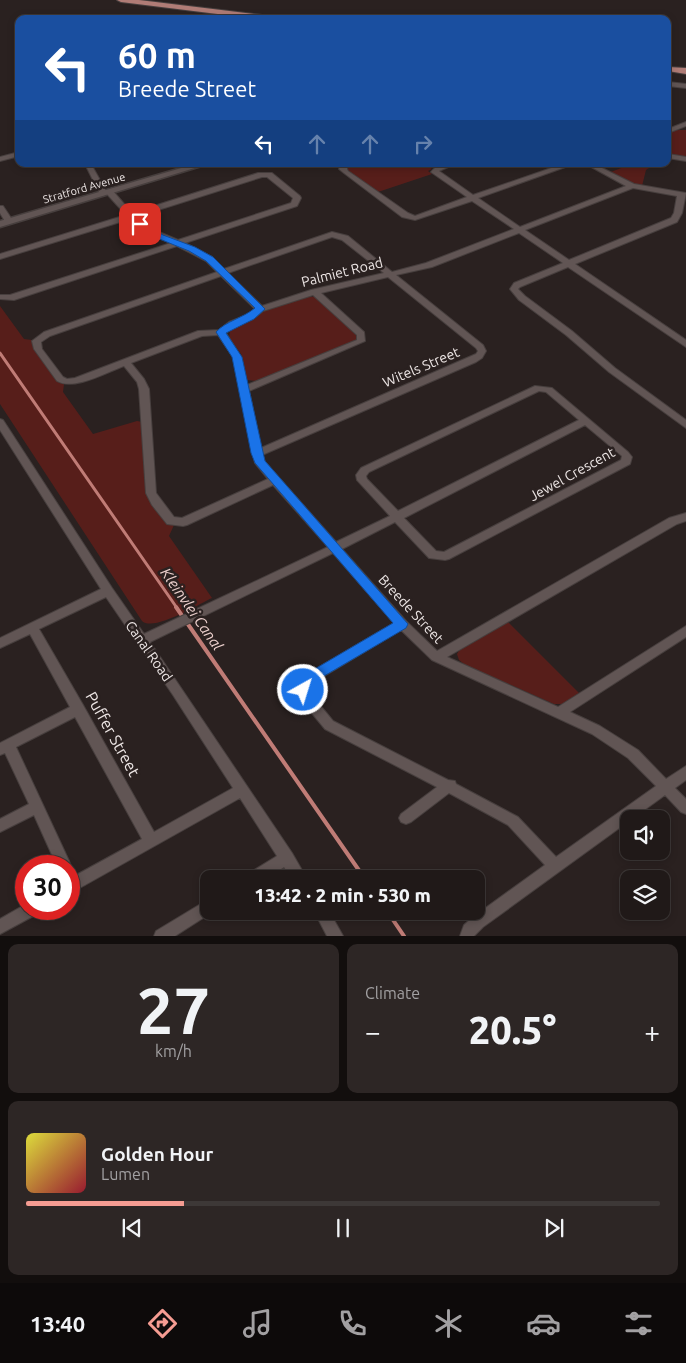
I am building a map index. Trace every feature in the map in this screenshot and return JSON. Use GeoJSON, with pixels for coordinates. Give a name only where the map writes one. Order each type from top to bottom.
{"type":"FeatureCollection","features":[{"type":"Feature","properties":{"kind":"main road"},"geometry":{"type":"LineString","coordinates":[[121,0],[232,15]]}},
{"type":"Feature","properties":{"kind":"main road"},"geometry":{"type":"LineString","coordinates":[[671,69],[686,71]]}},
{"type":"Feature","properties":{"kind":"street"},"geometry":{"type":"LineString","coordinates":[[671,84],[686,86]]}},
{"type":"Feature","properties":{"kind":"street"},"geometry":{"type":"LineString","coordinates":[[671,130],[686,124]]}},
{"type":"Feature","properties":{"kind":"street"},"geometry":{"type":"LineString","coordinates":[[676,128],[686,129]]}},
{"type":"Feature","properties":{"kind":"street"},"geometry":{"type":"LineString","coordinates":[[0,159],[15,155]]}},
{"type":"Feature","properties":{"kind":"street"},"geometry":{"type":"LineString","coordinates":[[671,156],[686,159]]}},
{"type":"Feature","properties":{"kind":"street"},"geometry":{"type":"LineString","coordinates":[[90,167],[106,193],[131,216],[149,231],[201,254],[225,273],[260,309]]}},
{"type":"Feature","properties":{"kind":"street","name":"Stratford Avenue"},"geometry":{"type":"LineString","coordinates":[[5,223],[194,167]]}},
{"type":"Feature","properties":{"kind":"street"},"geometry":{"type":"LineString","coordinates":[[344,167],[346,172],[408,217],[420,217],[561,167]]}},
{"type":"Feature","properties":{"kind":"street"},"geometry":{"type":"LineString","coordinates":[[444,167],[436,170],[437,175],[686,344]]}},
{"type":"Feature","properties":{"kind":"street"},"geometry":{"type":"LineString","coordinates":[[595,167],[632,186],[684,194],[674,220],[517,285],[514,291],[569,333],[612,370],[686,425]]}},
{"type":"Feature","properties":{"kind":"street"},"geometry":{"type":"LineString","coordinates":[[0,256],[261,175],[275,179],[297,198],[294,204],[12,298],[0,297]]}},
{"type":"Feature","properties":{"kind":"street","name":"Palmiet Road"},"geometry":{"type":"LineString","coordinates":[[225,273],[39,338],[36,345],[60,379],[65,382],[76,381],[201,333],[221,332],[232,324],[250,317],[260,309],[314,292],[429,264],[632,186]]}},
{"type":"Feature","properties":{"kind":"street"},"geometry":{"type":"LineString","coordinates":[[0,208],[5,223]]}},
{"type":"Feature","properties":{"kind":"street"},"geometry":{"type":"LineString","coordinates":[[225,273],[332,234],[345,238],[390,274]]}},
{"type":"Feature","properties":{"kind":"street","name":"Witels Street"},"geometry":{"type":"LineString","coordinates":[[257,453],[473,360],[482,353],[480,347],[390,274]]}},
{"type":"Feature","properties":{"kind":"street"},"geometry":{"type":"LineString","coordinates":[[243,390],[362,341],[362,334],[314,292]]}},
{"type":"Feature","properties":{"kind":"street","name":"Breede Street"},"geometry":{"type":"LineString","coordinates":[[221,332],[237,357],[260,463],[402,624],[436,657],[559,712],[616,742],[633,754],[686,808]]}},
{"type":"Feature","properties":{"kind":"street"},"geometry":{"type":"LineString","coordinates":[[126,362],[141,381],[144,389],[152,493],[156,502],[171,521],[183,522],[275,480]]}},
{"type":"Feature","properties":{"kind":"street","name":"Jewel Crescent"},"geometry":{"type":"LineString","coordinates":[[538,388],[549,390],[625,454],[627,458],[626,462],[445,556],[434,555],[396,517],[362,480],[361,475],[365,470],[538,388]]}},
{"type":"Feature","properties":{"kind":"street"},"geometry":{"type":"LineString","coordinates":[[146,639],[335,548],[585,421]]}},
{"type":"Feature","properties":{"kind":"street","name":"Canal Road"},"geometry":{"type":"LineString","coordinates":[[0,422],[108,591],[146,639],[294,870]]}},
{"type":"Feature","properties":{"kind":"street"},"geometry":{"type":"LineString","coordinates":[[436,657],[673,521],[686,517]]}},
{"type":"Feature","properties":{"kind":"street"},"geometry":{"type":"LineString","coordinates":[[0,643],[33,629],[108,591]]}},
{"type":"Feature","properties":{"kind":"street"},"geometry":{"type":"LineString","coordinates":[[402,624],[314,674],[306,681],[303,690],[315,710],[329,725],[450,785],[513,820],[555,866]]}},
{"type":"Feature","properties":{"kind":"street","name":"Puffer Street"},"geometry":{"type":"LineString","coordinates":[[33,629],[151,841]]}},
{"type":"Feature","properties":{"kind":"street"},"geometry":{"type":"LineString","coordinates":[[559,712],[686,631]]}},
{"type":"Feature","properties":{"kind":"street"},"geometry":{"type":"LineString","coordinates":[[59,855],[4,747],[79,709]]}},
{"type":"Feature","properties":{"kind":"street"},"geometry":{"type":"LineString","coordinates":[[467,936],[469,930],[478,922],[686,772]]}},
{"type":"Feature","properties":{"kind":"street"},"geometry":{"type":"LineString","coordinates":[[406,818],[450,785]]}},
{"type":"Feature","properties":{"kind":"street"},"geometry":{"type":"LineString","coordinates":[[80,878],[242,790]]}},
{"type":"Feature","properties":{"kind":"street"},"geometry":{"type":"LineString","coordinates":[[0,826],[36,807]]}},
{"type":"Feature","properties":{"kind":"street"},"geometry":{"type":"LineString","coordinates":[[268,870],[287,858]]}},
{"type":"Feature","properties":{"kind":"street"},"geometry":{"type":"LineString","coordinates":[[161,936],[200,912]]}},
{"type":"Feature","properties":{"kind":"street"},"geometry":{"type":"LineString","coordinates":[[0,927],[15,919]]}},
{"type":"Feature","properties":{"kind":"street"},"geometry":{"type":"LineString","coordinates":[[325,920],[331,934]]}},
{"type":"Feature","properties":{"kind":"shaded area"},"geometry":{"type":"Polygon","coordinates":[[[686,130],[686,157],[671,154],[671,131],[686,130]]]}},
{"type":"Feature","properties":{"kind":"shaded area"},"geometry":{"type":"Polygon","coordinates":[[[346,167],[429,167],[432,169],[428,171],[432,174],[378,192],[348,171],[346,167]]]}},
{"type":"Feature","properties":{"kind":"shaded area"},"geometry":{"type":"Polygon","coordinates":[[[624,167],[650,167],[646,170],[642,186],[608,173],[624,167]]]}},
{"type":"Feature","properties":{"kind":"shaded area"},"geometry":{"type":"Polygon","coordinates":[[[306,296],[315,297],[358,335],[357,341],[257,381],[247,380],[241,354],[229,338],[230,331],[235,326],[254,318],[264,310],[306,296]]]}},
{"type":"Feature","properties":{"kind":"shaded area"},"geometry":{"type":"Polygon","coordinates":[[[0,306],[24,339],[32,340],[32,345],[58,381],[64,384],[63,392],[93,434],[137,421],[142,422],[148,497],[164,520],[174,525],[169,536],[212,598],[166,620],[156,623],[142,621],[0,404],[0,306]]]}},
{"type":"Feature","properties":{"kind":"shaded area"},"geometry":{"type":"Polygon","coordinates":[[[507,621],[579,693],[564,704],[554,704],[465,665],[459,660],[457,654],[460,649],[507,621]]]}},
{"type":"Feature","properties":{"kind":"waterway","name":"Kleinvlei Canal"},"geometry":{"type":"LineString","coordinates":[[0,353],[177,608]]}},
{"type":"Feature","properties":{"kind":"waterway","name":"Kleinvlei Canal"},"geometry":{"type":"LineString","coordinates":[[176,607],[359,870]]}},
{"type":"Feature","properties":{"kind":"waterway","name":"Kleinvlei Canal"},"geometry":{"type":"LineString","coordinates":[[393,920],[404,936]]}},
{"type":"Feature","properties":{"kind":"route"},"geometry":{"type":"LineString","coordinates":[[140,224],[160,237],[192,249],[210,259],[260,309],[250,317],[232,324],[221,332],[234,349],[237,357],[260,463],[402,624],[314,674],[306,681],[303,690]]}}]}
